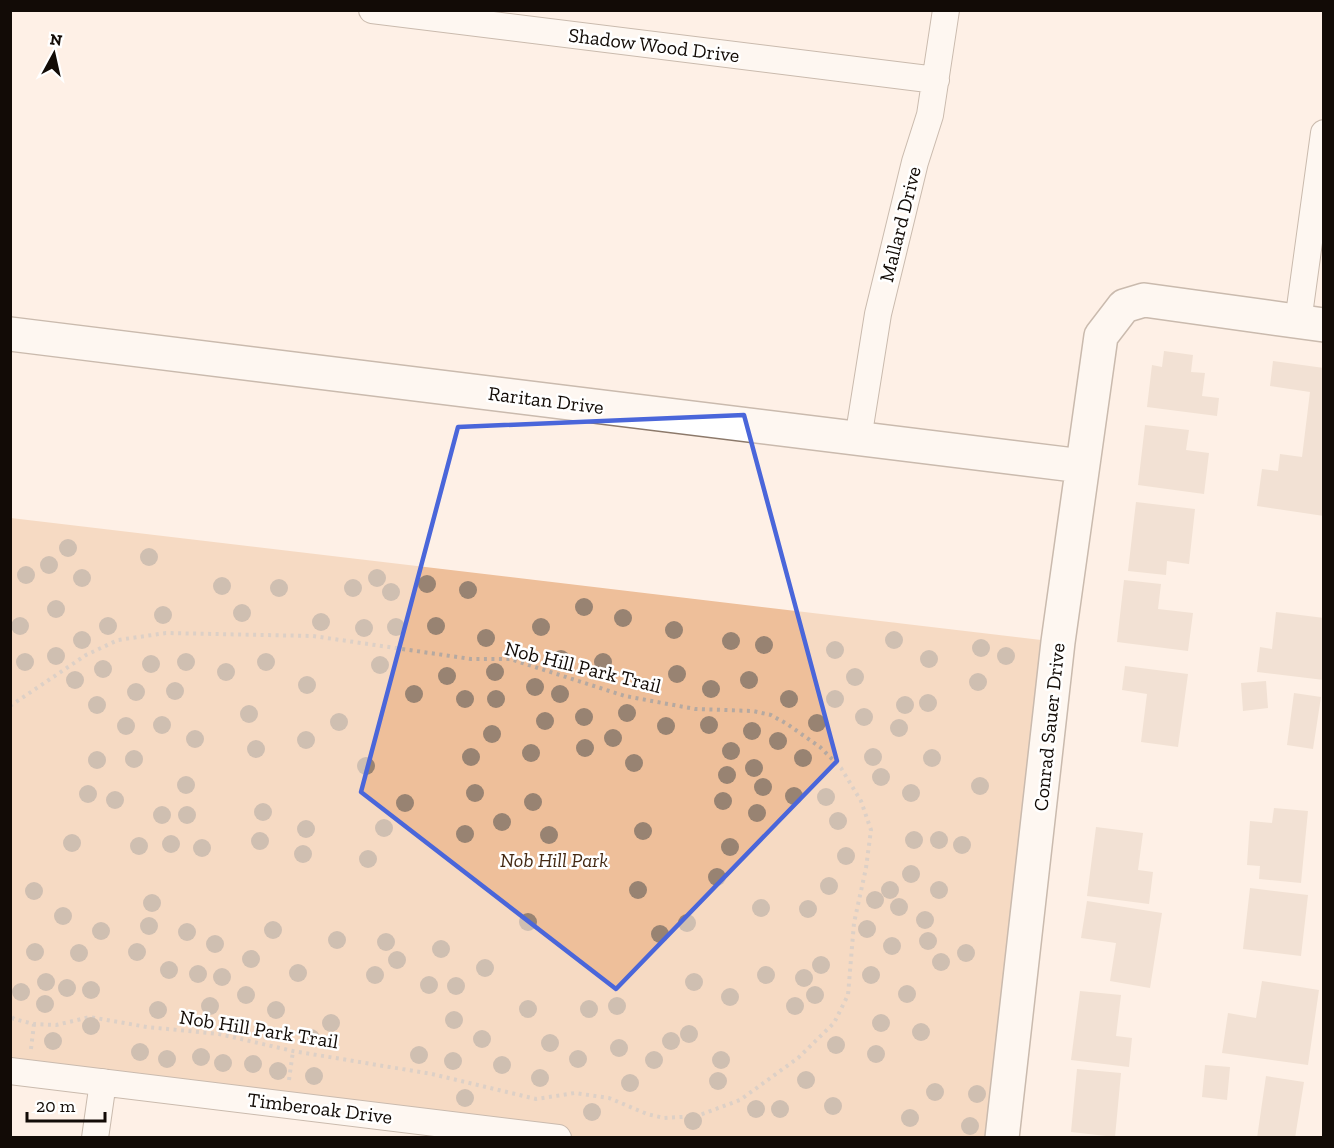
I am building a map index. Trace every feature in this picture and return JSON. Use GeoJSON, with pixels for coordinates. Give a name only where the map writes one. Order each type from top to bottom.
{"type":"FeatureCollection","features":[{"type":"Feature","properties":{"kind":"street","name":"Shadow Wood Drive"},"geometry":{"type":"LineString","coordinates":[[372,10],[936,80]]}},
{"type":"Feature","properties":{"kind":"street","name":"Mallard Drive"},"geometry":{"type":"LineString","coordinates":[[858,439],[878,314],[915,162],[930,115],[946,10]]}},
{"type":"Feature","properties":{"kind":"street"},"geometry":{"type":"LineString","coordinates":[[1311,324],[1323,133]]}},
{"type":"Feature","properties":{"kind":"street","name":"Conrad Sauer Drive"},"geometry":{"type":"LineString","coordinates":[[1002,1137],[1058,642],[1101,336],[1124,306],[1144,300],[1311,324]]}},
{"type":"Feature","properties":{"kind":"street","name":"Raritan Drive"},"geometry":{"type":"LineString","coordinates":[[10,334],[1082,466]]}},
{"type":"Feature","properties":{"kind":"street","name":"Timberoak Drive"},"geometry":{"type":"LineString","coordinates":[[10,1071],[444,1130],[558,1137]]}},
{"type":"Feature","properties":{"kind":"street"},"geometry":{"type":"LineString","coordinates":[[95,1137],[103,1082]]}},
{"type":"Feature","properties":{"kind":"path","name":"Nob Hill Park Trail"},"geometry":{"type":"LineString","coordinates":[[10,706],[86,655],[118,640],[166,633],[313,636],[471,659],[510,659],[625,696],[695,709],[753,711],[771,715],[787,723],[820,747],[841,768],[861,801],[871,830],[854,923],[848,995],[834,1023],[798,1058],[740,1100],[697,1116],[664,1118],[609,1098],[575,1093],[536,1099],[432,1074],[293,1051],[219,1035],[147,1027],[90,1017],[56,1025],[34,1024],[14,1019],[10,1015]]}},
{"type":"Feature","properties":{"kind":"highlighted area"},"geometry":{"type":"Polygon","coordinates":[[[744,415],[837,761],[616,989],[361,792],[458,427],[744,415]]]}},
{"type":"Feature","properties":{"kind":"green space","name":"Nob Hill Park"},"geometry":{"type":"Polygon","coordinates":[[[11,518],[1058,642],[1002,1137],[558,1137],[11,1071],[11,518]]]}},
{"type":"Feature","properties":{"kind":"building"},"geometry":{"type":"Polygon","coordinates":[[[1164,351],[1193,355],[1191,372],[1205,373],[1202,396],[1219,398],[1217,416],[1147,407],[1152,365],[1162,367],[1164,351]]]}},
{"type":"Feature","properties":{"kind":"building"},"geometry":{"type":"Polygon","coordinates":[[[1273,361],[1324,368],[1324,516],[1257,506],[1262,469],[1278,471],[1280,454],[1302,457],[1310,392],[1270,386],[1273,361]]]}},
{"type":"Feature","properties":{"kind":"building"},"geometry":{"type":"Polygon","coordinates":[[[1145,425],[1189,430],[1186,450],[1209,453],[1204,494],[1138,485],[1145,425]]]}},
{"type":"Feature","properties":{"kind":"building"},"geometry":{"type":"Polygon","coordinates":[[[1136,502],[1195,509],[1189,564],[1167,561],[1166,575],[1128,571],[1136,502]]]}},
{"type":"Feature","properties":{"kind":"building"},"geometry":{"type":"Polygon","coordinates":[[[1124,580],[1161,584],[1158,609],[1193,613],[1188,651],[1117,642],[1124,580]]]}},
{"type":"Feature","properties":{"kind":"building"},"geometry":{"type":"Polygon","coordinates":[[[1276,612],[1324,618],[1324,680],[1257,672],[1260,647],[1272,649],[1276,612]]]}},
{"type":"Feature","properties":{"kind":"building"},"geometry":{"type":"Polygon","coordinates":[[[1125,666],[1188,674],[1178,747],[1141,742],[1147,694],[1122,690],[1125,666]]]}},
{"type":"Feature","properties":{"kind":"building"},"geometry":{"type":"Polygon","coordinates":[[[1266,681],[1268,708],[1243,711],[1241,683],[1266,681]]]}},
{"type":"Feature","properties":{"kind":"building"},"geometry":{"type":"Polygon","coordinates":[[[1294,693],[1321,697],[1313,749],[1287,745],[1294,693]]]}},
{"type":"Feature","properties":{"kind":"building"},"geometry":{"type":"Polygon","coordinates":[[[1274,808],[1308,811],[1301,883],[1259,879],[1260,866],[1247,865],[1250,821],[1272,823],[1274,808]]]}},
{"type":"Feature","properties":{"kind":"building"},"geometry":{"type":"Polygon","coordinates":[[[1096,827],[1143,833],[1138,870],[1153,872],[1149,904],[1087,896],[1096,827]]]}},
{"type":"Feature","properties":{"kind":"building"},"geometry":{"type":"Polygon","coordinates":[[[1250,888],[1308,895],[1301,956],[1243,949],[1250,888]]]}},
{"type":"Feature","properties":{"kind":"building"},"geometry":{"type":"Polygon","coordinates":[[[1087,901],[1162,913],[1150,988],[1110,981],[1116,943],[1081,938],[1087,901]]]}},
{"type":"Feature","properties":{"kind":"building"},"geometry":{"type":"Polygon","coordinates":[[[1262,981],[1319,990],[1308,1065],[1222,1053],[1228,1013],[1256,1018],[1262,981]]]}},
{"type":"Feature","properties":{"kind":"building"},"geometry":{"type":"Polygon","coordinates":[[[1080,991],[1121,995],[1116,1036],[1132,1038],[1129,1067],[1071,1060],[1080,991]]]}},
{"type":"Feature","properties":{"kind":"building"},"geometry":{"type":"Polygon","coordinates":[[[1205,1065],[1230,1067],[1227,1100],[1202,1097],[1205,1065]]]}},
{"type":"Feature","properties":{"kind":"building"},"geometry":{"type":"Polygon","coordinates":[[[1077,1069],[1121,1073],[1115,1137],[1071,1132],[1077,1069]]]}},
{"type":"Feature","properties":{"kind":"building"},"geometry":{"type":"Polygon","coordinates":[[[1266,1076],[1304,1082],[1295,1138],[1257,1138],[1266,1076]]]}}]}
